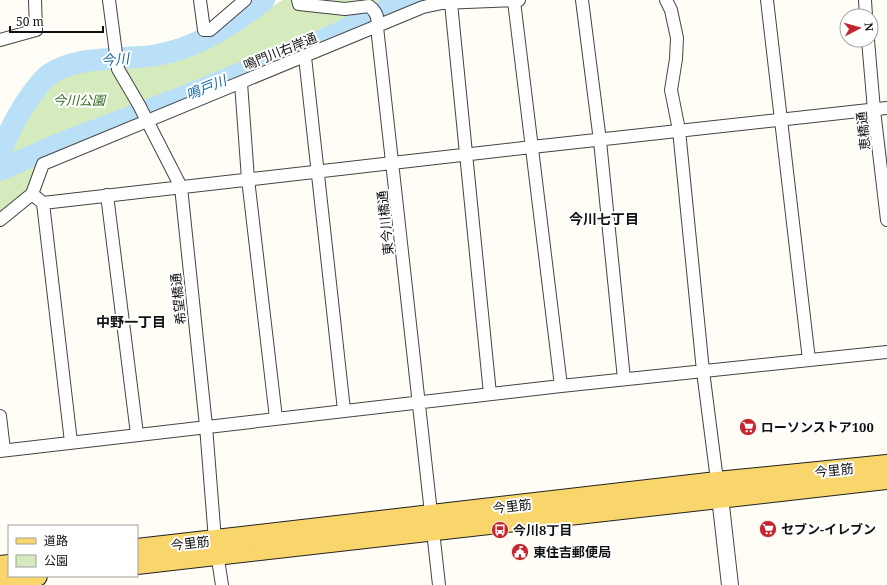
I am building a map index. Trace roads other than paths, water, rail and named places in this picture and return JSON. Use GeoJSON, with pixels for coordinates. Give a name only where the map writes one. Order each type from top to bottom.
{"type":"FeatureCollection","features":[{"type":"Feature","properties":{"kind":"main road","name":"今里筋"},"geometry":{"type":"LineString","coordinates":[[138,550],[216,547],[719,490],[887,465]]}},
{"type":"Feature","properties":{"kind":"main road","name":"今里筋"},"geometry":{"type":"LineString","coordinates":[[719,490],[887,479]]}},
{"type":"Feature","properties":{"kind":"main road","name":"今里筋"},"geometry":{"type":"LineString","coordinates":[[138,564],[216,547]]}},
{"type":"Feature","properties":{"kind":"main road"},"geometry":{"type":"LineString","coordinates":[[0,580],[28,577]]}},
{"type":"Feature","properties":{"kind":"street"},"geometry":{"type":"LineString","coordinates":[[0,40],[36,30],[35,0]]}},
{"type":"Feature","properties":{"kind":"street","name":"希望橋通"},"geometry":{"type":"LineString","coordinates":[[109,0],[118,69],[139,105],[180,187],[206,426],[216,547],[222,585]]}},
{"type":"Feature","properties":{"kind":"street"},"geometry":{"type":"LineString","coordinates":[[200,0],[204,30],[210,30],[245,0]]}},
{"type":"Feature","properties":{"kind":"street","name":"東今川橋通"},"geometry":{"type":"LineString","coordinates":[[298,0],[299,4],[345,9],[369,6],[374,9],[378,24],[439,585]]}},
{"type":"Feature","properties":{"kind":"street"},"geometry":{"type":"LineString","coordinates":[[517,0],[532,147],[561,386]]}},
{"type":"Feature","properties":{"kind":"street","name":"鳴門川右岸通"},"geometry":{"type":"LineString","coordinates":[[32,194],[43,164],[146,119],[305,57],[378,24],[423,7],[442,2],[451,3],[517,0]]}},
{"type":"Feature","properties":{"kind":"street"},"geometry":{"type":"LineString","coordinates":[[582,0],[600,141],[624,380]]}},
{"type":"Feature","properties":{"kind":"street"},"geometry":{"type":"LineString","coordinates":[[666,0],[671,10],[677,38],[672,90],[679,130],[703,371],[730,585]]}},
{"type":"Feature","properties":{"kind":"street"},"geometry":{"type":"LineString","coordinates":[[767,0],[809,360]]}},
{"type":"Feature","properties":{"kind":"street"},"geometry":{"type":"LineString","coordinates":[[451,3],[465,156],[490,394]]}},
{"type":"Feature","properties":{"kind":"street","name":"恵橋通"},"geometry":{"type":"LineString","coordinates":[[869,48],[874,110],[887,220]]}},
{"type":"Feature","properties":{"kind":"street"},"geometry":{"type":"LineString","coordinates":[[305,57],[344,410]]}},
{"type":"Feature","properties":{"kind":"street"},"geometry":{"type":"LineString","coordinates":[[241,82],[248,179],[276,418]]}},
{"type":"Feature","properties":{"kind":"street"},"geometry":{"type":"LineString","coordinates":[[43,203],[465,156],[532,147],[600,141],[679,130],[887,108]]}},
{"type":"Feature","properties":{"kind":"street"},"geometry":{"type":"LineString","coordinates":[[0,220],[32,194],[43,203],[71,442]]}},
{"type":"Feature","properties":{"kind":"street"},"geometry":{"type":"LineString","coordinates":[[107,195],[137,434]]}},
{"type":"Feature","properties":{"kind":"street"},"geometry":{"type":"LineString","coordinates":[[0,416],[2,450],[344,410],[887,352]]}},
{"type":"Feature","properties":{"kind":"waterway","name":"今川"},"geometry":{"type":"LineString","coordinates":[[0,156],[7,136],[27,100],[43,80],[50,74],[75,63],[102,59],[144,57],[172,52],[200,41],[227,27],[264,0]]}},
{"type":"Feature","properties":{"kind":"waterway","name":"鳴戸川"},"geometry":{"type":"LineString","coordinates":[[0,170],[59,144],[183,97],[335,35],[367,18],[410,0]]}},
{"type":"Feature","properties":{"kind":"place","name":"ローソンストア100"},"geometry":{"type":"Point","coordinates":[748,427]}},
{"type":"Feature","properties":{"kind":"place","name":"セブン-イレブン"},"geometry":{"type":"Point","coordinates":[768,529]}},
{"type":"Feature","properties":{"kind":"place","name":"今川8丁目"},"geometry":{"type":"Point","coordinates":[500,530]}},
{"type":"Feature","properties":{"kind":"place","name":"東住吉郵便局"},"geometry":{"type":"Point","coordinates":[520,552]}},
{"type":"Feature","properties":{"kind":"district","name":"今川七丁目"},"geometry":{"type":"Point","coordinates":[604,218]}},
{"type":"Feature","properties":{"kind":"district","name":"中野一丁目"},"geometry":{"type":"Point","coordinates":[131,321]}},
{"type":"Feature","properties":{"kind":"park label","name":"今川公園"},"geometry":{"type":"Point","coordinates":[79,100]}}]}
